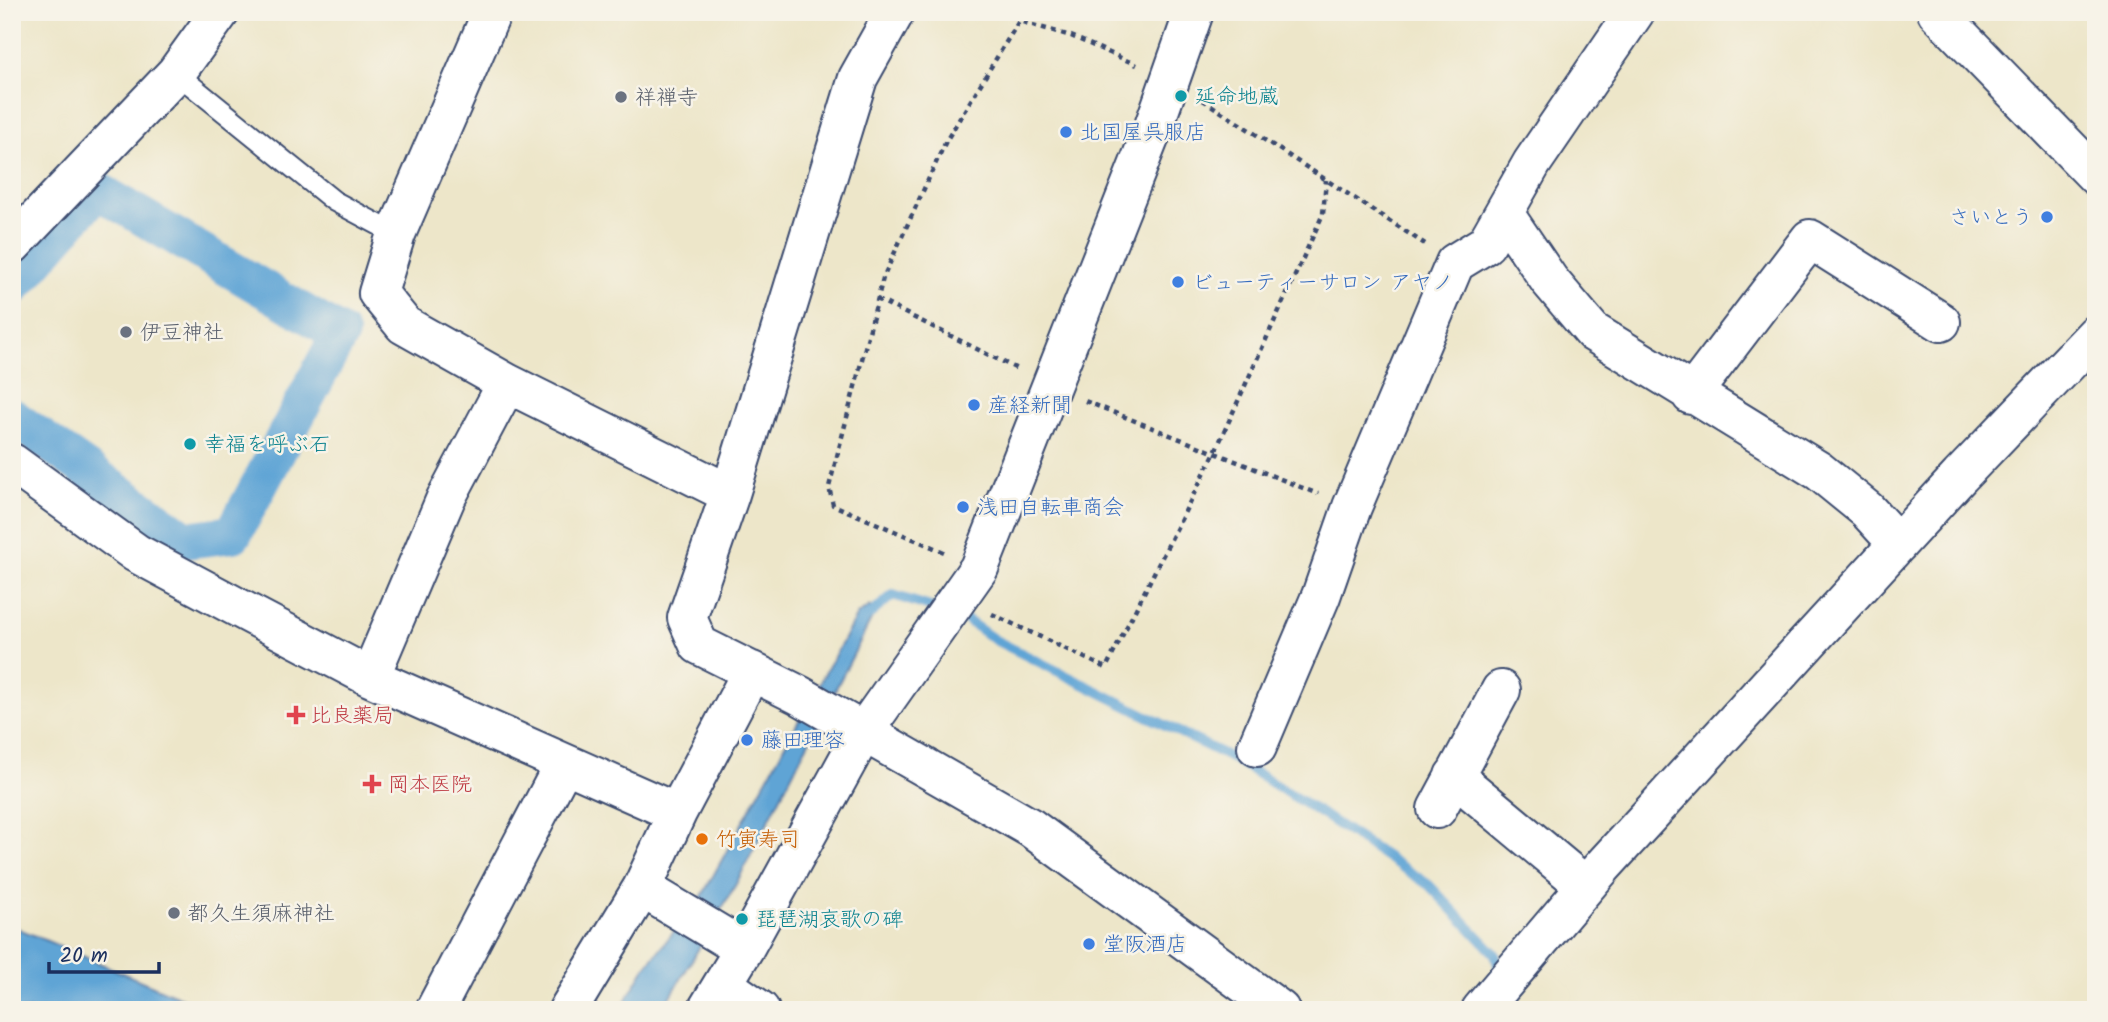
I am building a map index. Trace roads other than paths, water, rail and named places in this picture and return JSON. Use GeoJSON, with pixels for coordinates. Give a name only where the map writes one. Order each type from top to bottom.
{"type":"FeatureCollection","features":[{"type":"Feature","properties":{"kind":"street"},"geometry":{"type":"LineString","coordinates":[[15,235],[176,72],[220,12]]}},
{"type":"Feature","properties":{"kind":"street"},"geometry":{"type":"LineString","coordinates":[[492,12],[396,234],[378,293],[404,325],[507,383],[730,494]]}},
{"type":"Feature","properties":{"kind":"street"},"geometry":{"type":"LineString","coordinates":[[895,12],[858,78],[730,494],[687,618],[699,645],[799,695],[1031,828],[1280,1010]]}},
{"type":"Feature","properties":{"kind":"street"},"geometry":{"type":"LineString","coordinates":[[760,1010],[716,997],[732,942],[853,725],[950,609],[979,568],[1052,387],[1194,12]]}},
{"type":"Feature","properties":{"kind":"street"},"geometry":{"type":"LineString","coordinates":[[1257,747],[1321,596],[1352,507],[1455,263],[1486,243],[1505,215],[1532,163],[1635,12]]}},
{"type":"Feature","properties":{"kind":"street"},"geometry":{"type":"LineString","coordinates":[[1937,12],[2096,176]]}},
{"type":"Feature","properties":{"kind":"street"},"geometry":{"type":"LineString","coordinates":[[1505,215],[1549,280],[1593,332],[1819,471],[1867,510],[1898,544]]}},
{"type":"Feature","properties":{"kind":"street"},"geometry":{"type":"LineString","coordinates":[[1692,395],[1810,239],[1941,322]]}},
{"type":"Feature","properties":{"kind":"street"},"geometry":{"type":"LineString","coordinates":[[1483,1008],[1586,886],[1898,544],[2096,334]]}},
{"type":"Feature","properties":{"kind":"street"},"geometry":{"type":"LineString","coordinates":[[370,677],[446,498],[507,383]]}},
{"type":"Feature","properties":{"kind":"street"},"geometry":{"type":"LineString","coordinates":[[12,463],[136,553],[370,677],[677,813]]}},
{"type":"Feature","properties":{"kind":"street"},"geometry":{"type":"LineString","coordinates":[[568,1010],[642,888],[677,813],[752,671]]}},
{"type":"Feature","properties":{"kind":"street"},"geometry":{"type":"LineString","coordinates":[[1501,690],[1446,793],[1586,886]]}},
{"type":"Feature","properties":{"kind":"street"},"geometry":{"type":"LineString","coordinates":[[435,1010],[564,764]]}},
{"type":"Feature","properties":{"kind":"street"},"geometry":{"type":"LineString","coordinates":[[642,888],[732,942]]}},
{"type":"Feature","properties":{"kind":"lane"},"geometry":{"type":"LineString","coordinates":[[176,72],[334,201],[396,234]]}},
{"type":"Feature","properties":{"kind":"water"},"geometry":{"type":"Polygon","coordinates":[[[870,606],[872,618],[736,884],[663,1010],[620,1010],[645,968],[702,896],[857,615],[870,606]]]}},
{"type":"Feature","properties":{"kind":"water"},"geometry":{"type":"Polygon","coordinates":[[[12,926],[186,1000],[186,1010],[12,1010],[12,926]]]}},
{"type":"Feature","properties":{"kind":"waterway"},"geometry":{"type":"LineString","coordinates":[[12,288],[97,190],[340,334],[233,534],[186,540],[12,417]]}},
{"type":"Feature","properties":{"kind":"waterway"},"geometry":{"type":"LineString","coordinates":[[862,621],[893,595],[964,618],[995,640],[1239,762],[1429,885],[1495,954],[1500,973]]}},
{"type":"Feature","properties":{"kind":"place","name":"延命地蔵"},"geometry":{"type":"Point","coordinates":[1181,96]}},
{"type":"Feature","properties":{"kind":"place","name":"祥禅寺"},"geometry":{"type":"Point","coordinates":[621,97]}},
{"type":"Feature","properties":{"kind":"place","name":"北国屋呉服店"},"geometry":{"type":"Point","coordinates":[1066,132]}},
{"type":"Feature","properties":{"kind":"place","name":"さいとう"},"geometry":{"type":"Point","coordinates":[2047,217]}},
{"type":"Feature","properties":{"kind":"place","name":"ビューティーサロン アヤノ"},"geometry":{"type":"Point","coordinates":[1178,282]}},
{"type":"Feature","properties":{"kind":"place","name":"伊豆神社"},"geometry":{"type":"Point","coordinates":[126,332]}},
{"type":"Feature","properties":{"kind":"place","name":"産経新聞"},"geometry":{"type":"Point","coordinates":[974,405]}},
{"type":"Feature","properties":{"kind":"place","name":"幸福を呼ぶ石"},"geometry":{"type":"Point","coordinates":[190,444]}},
{"type":"Feature","properties":{"kind":"place","name":"浅田自転車商会"},"geometry":{"type":"Point","coordinates":[963,507]}},
{"type":"Feature","properties":{"kind":"place","name":"比良薬局"},"geometry":{"type":"Point","coordinates":[296,715]}},
{"type":"Feature","properties":{"kind":"place","name":"藤田理容"},"geometry":{"type":"Point","coordinates":[747,740]}},
{"type":"Feature","properties":{"kind":"place","name":"岡本医院"},"geometry":{"type":"Point","coordinates":[372,784]}},
{"type":"Feature","properties":{"kind":"place","name":"竹寅寿司"},"geometry":{"type":"Point","coordinates":[702,839]}},
{"type":"Feature","properties":{"kind":"place","name":"都久生須麻神社"},"geometry":{"type":"Point","coordinates":[174,913]}},
{"type":"Feature","properties":{"kind":"place","name":"琵琶湖哀歌の碑"},"geometry":{"type":"Point","coordinates":[742,919]}},
{"type":"Feature","properties":{"kind":"place","name":"堂阪酒店"},"geometry":{"type":"Point","coordinates":[1089,944]}}]}
